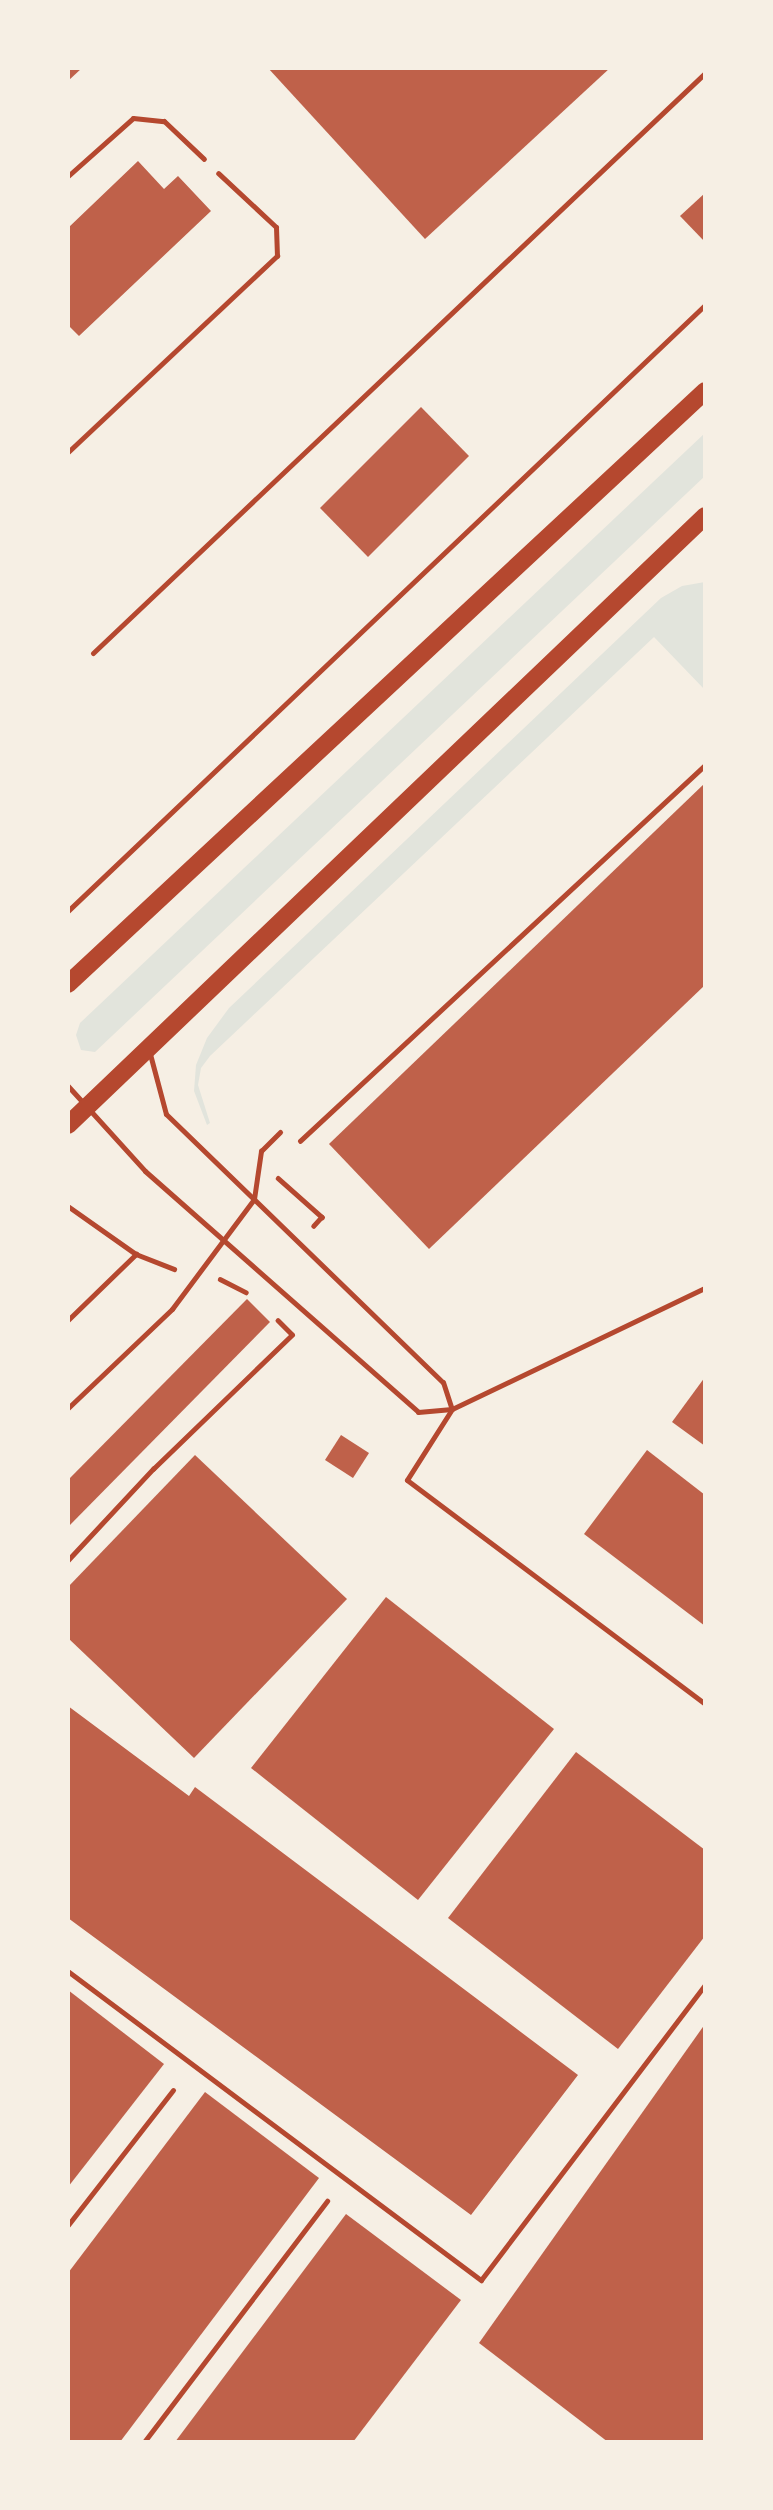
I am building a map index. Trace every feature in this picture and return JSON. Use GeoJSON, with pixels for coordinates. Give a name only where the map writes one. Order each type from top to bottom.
{"type":"FeatureCollection","features":[{"type":"Feature","properties":{"kind":"main road"},"geometry":{"type":"LineString","coordinates":[[68,984],[705,391]]}},
{"type":"Feature","properties":{"kind":"main road"},"geometry":{"type":"LineString","coordinates":[[68,1125],[149,1052],[705,516]]}},
{"type":"Feature","properties":{"kind":"lane"},"geometry":{"type":"LineString","coordinates":[[93,653],[705,73]]}},
{"type":"Feature","properties":{"kind":"lane"},"geometry":{"type":"LineString","coordinates":[[68,176],[133,118],[164,121],[204,159]]}},
{"type":"Feature","properties":{"kind":"lane"},"geometry":{"type":"LineString","coordinates":[[68,452],[277,256],[276,227],[218,173]]}},
{"type":"Feature","properties":{"kind":"lane"},"geometry":{"type":"LineString","coordinates":[[149,1052],[166,1114],[443,1382],[452,1409]]}},
{"type":"Feature","properties":{"kind":"lane"},"geometry":{"type":"LineString","coordinates":[[68,1086],[145,1171],[224,1237],[418,1412],[452,1409],[705,1288]]}},
{"type":"Feature","properties":{"kind":"lane"},"geometry":{"type":"LineString","coordinates":[[68,1409],[172,1309],[254,1199],[261,1151],[280,1132]]}},
{"type":"Feature","properties":{"kind":"lane"},"geometry":{"type":"LineString","coordinates":[[452,1409],[407,1480],[705,1704]]}},
{"type":"Feature","properties":{"kind":"lane"},"geometry":{"type":"LineString","coordinates":[[68,2225],[173,2090]]}},
{"type":"Feature","properties":{"kind":"lane"},"geometry":{"type":"LineString","coordinates":[[144,2442],[327,2202]]}},
{"type":"Feature","properties":{"kind":"path"},"geometry":{"type":"LineString","coordinates":[[68,911],[705,305]]}},
{"type":"Feature","properties":{"kind":"path"},"geometry":{"type":"LineString","coordinates":[[290,1150],[705,765]]}},
{"type":"Feature","properties":{"kind":"path"},"geometry":{"type":"LineString","coordinates":[[269,1169],[322,1217],[299,1243]]}},
{"type":"Feature","properties":{"kind":"path"},"geometry":{"type":"LineString","coordinates":[[68,1206],[136,1254],[167,1269],[200,1270],[251,1294],[268,1276]]}},
{"type":"Feature","properties":{"kind":"path"},"geometry":{"type":"LineString","coordinates":[[68,1320],[136,1254]]}},
{"type":"Feature","properties":{"kind":"path"},"geometry":{"type":"LineString","coordinates":[[68,1560],[292,1335],[276,1319]]}},
{"type":"Feature","properties":{"kind":"path"},"geometry":{"type":"LineString","coordinates":[[68,1971],[481,2280],[705,1985]]}},
{"type":"Feature","properties":{"kind":"shaded area"},"geometry":{"type":"Polygon","coordinates":[[[705,433],[705,476],[95,1052],[81,1050],[76,1035],[80,1023],[705,433]]]}},
{"type":"Feature","properties":{"kind":"shaded area"},"geometry":{"type":"Polygon","coordinates":[[[705,582],[705,690],[654,637],[210,1056],[201,1068],[198,1085],[210,1123],[207,1125],[194,1091],[196,1065],[207,1038],[229,1008],[661,598],[682,586],[705,582]]]}},
{"type":"Feature","properties":{"kind":"building"},"geometry":{"type":"Polygon","coordinates":[[[68,68],[82,68],[68,81],[68,68]]]}},
{"type":"Feature","properties":{"kind":"building"},"geometry":{"type":"Polygon","coordinates":[[[268,68],[610,68],[425,239],[268,68]]]}},
{"type":"Feature","properties":{"kind":"building"},"geometry":{"type":"Polygon","coordinates":[[[138,161],[164,189],[178,176],[211,211],[79,336],[68,325],[68,228],[138,161]]]}},
{"type":"Feature","properties":{"kind":"building"},"geometry":{"type":"Polygon","coordinates":[[[705,193],[705,242],[680,216],[705,193]]]}},
{"type":"Feature","properties":{"kind":"building"},"geometry":{"type":"Polygon","coordinates":[[[421,407],[469,456],[368,557],[320,508],[421,407]]]}},
{"type":"Feature","properties":{"kind":"building"},"geometry":{"type":"Polygon","coordinates":[[[705,783],[705,985],[429,1249],[329,1144],[705,783]]]}},
{"type":"Feature","properties":{"kind":"building"},"geometry":{"type":"Polygon","coordinates":[[[247,1299],[270,1322],[68,1527],[68,1480],[247,1299]]]}},
{"type":"Feature","properties":{"kind":"building"},"geometry":{"type":"Polygon","coordinates":[[[705,1377],[705,1446],[672,1422],[705,1377]]]}},
{"type":"Feature","properties":{"kind":"building"},"geometry":{"type":"Polygon","coordinates":[[[341,1435],[369,1453],[353,1478],[325,1460],[341,1435]]]}},
{"type":"Feature","properties":{"kind":"building"},"geometry":{"type":"Polygon","coordinates":[[[647,1450],[705,1495],[705,1626],[584,1534],[647,1450]]]}},
{"type":"Feature","properties":{"kind":"building"},"geometry":{"type":"Polygon","coordinates":[[[195,1455],[347,1599],[194,1758],[68,1638],[68,1587],[195,1455]]]}},
{"type":"Feature","properties":{"kind":"building"},"geometry":{"type":"Polygon","coordinates":[[[386,1597],[554,1729],[418,1900],[251,1768],[386,1597]]]}},
{"type":"Feature","properties":{"kind":"building"},"geometry":{"type":"Polygon","coordinates":[[[68,1706],[189,1796],[195,1787],[578,2075],[471,2215],[68,1918],[68,1706]]]}},
{"type":"Feature","properties":{"kind":"building"},"geometry":{"type":"Polygon","coordinates":[[[576,1752],[705,1850],[705,1936],[618,2049],[448,1918],[576,1752]]]}},
{"type":"Feature","properties":{"kind":"building"},"geometry":{"type":"Polygon","coordinates":[[[68,1990],[164,2064],[68,2187],[68,1990]]]}},
{"type":"Feature","properties":{"kind":"building"},"geometry":{"type":"Polygon","coordinates":[[[705,2024],[705,2442],[608,2442],[479,2343],[705,2024]]]}},
{"type":"Feature","properties":{"kind":"building"},"geometry":{"type":"Polygon","coordinates":[[[205,2092],[319,2178],[120,2442],[68,2442],[68,2273],[205,2092]]]}},
{"type":"Feature","properties":{"kind":"building"},"geometry":{"type":"Polygon","coordinates":[[[346,2214],[461,2300],[353,2442],[175,2442],[346,2214]]]}}]}
